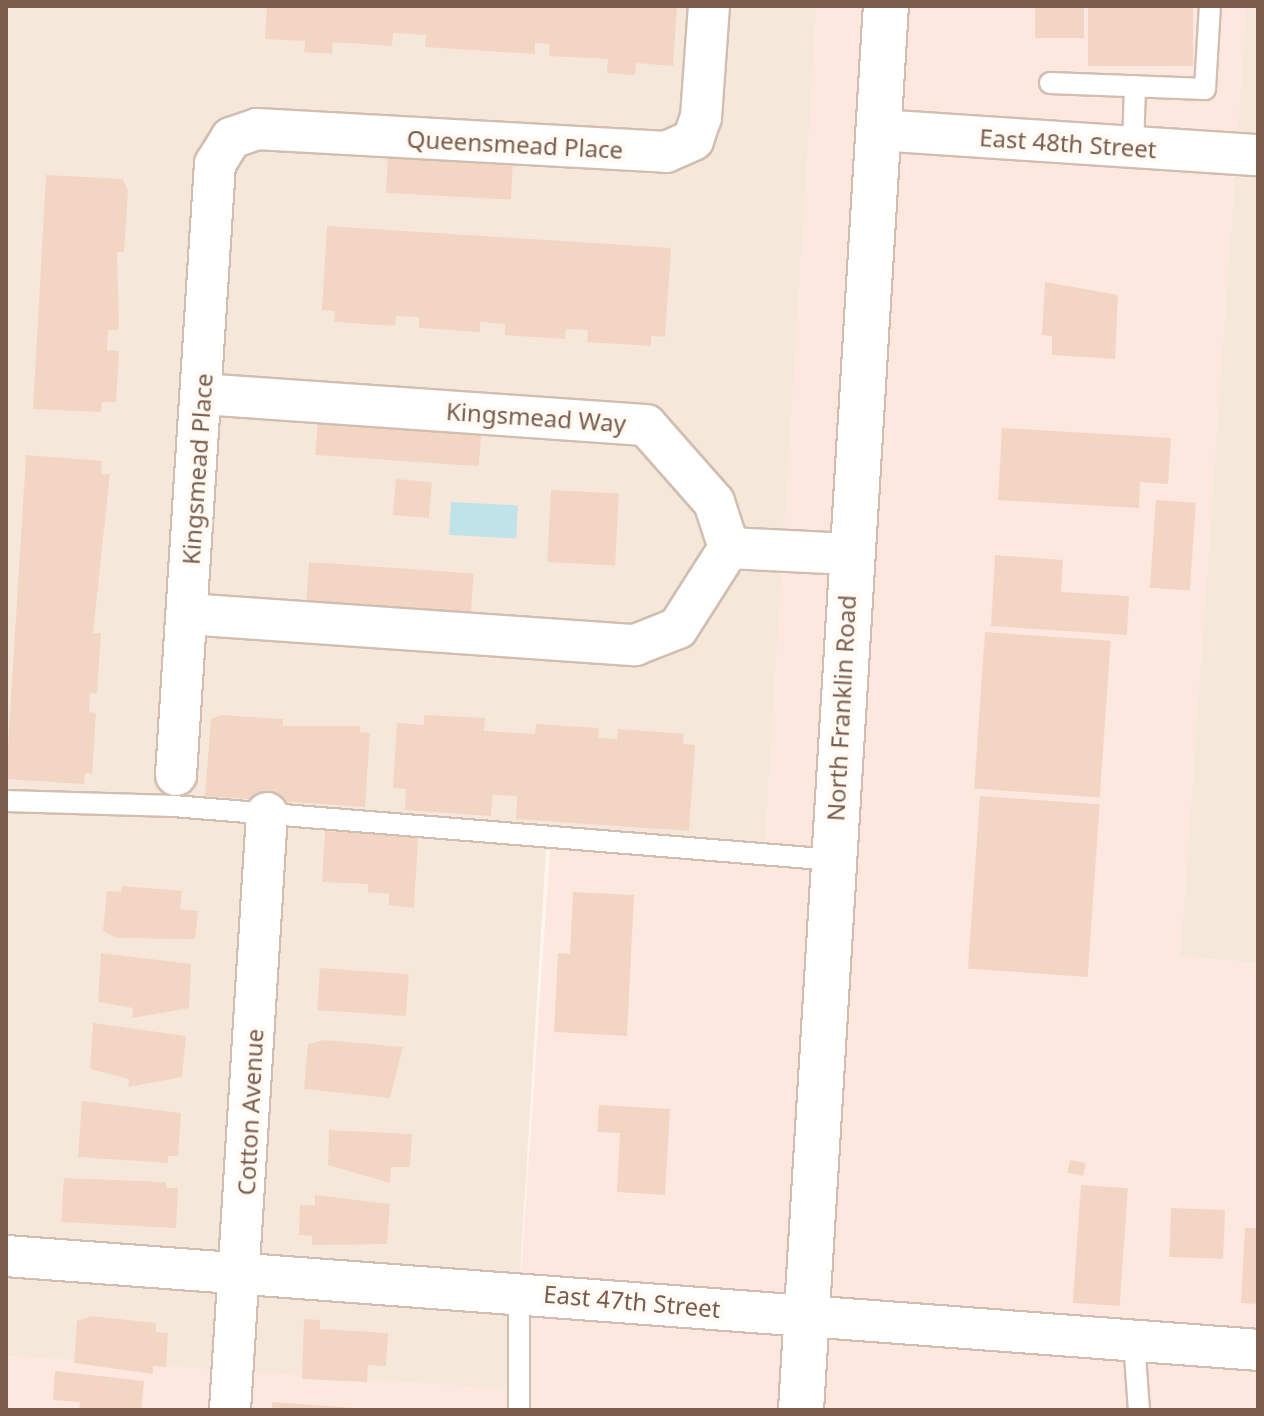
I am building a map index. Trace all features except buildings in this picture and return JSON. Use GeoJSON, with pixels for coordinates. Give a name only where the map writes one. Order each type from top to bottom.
{"type":"FeatureCollection","features":[{"type":"Feature","properties":{"kind":"main road","name":"North Franklin Road"},"geometry":{"type":"LineString","coordinates":[[801,1410],[849,554],[886,6]]}},
{"type":"Feature","properties":{"kind":"street","name":"Queensmead Place"},"geometry":{"type":"LineString","coordinates":[[215,164],[231,138],[257,129],[666,152],[693,140],[701,117],[709,6]]}},
{"type":"Feature","properties":{"kind":"street","name":"East 48th Street"},"geometry":{"type":"LineString","coordinates":[[878,130],[1258,155]]}},
{"type":"Feature","properties":{"kind":"street","name":"Kingsmead Place"},"geometry":{"type":"LineString","coordinates":[[176,775],[215,164]]}},
{"type":"Feature","properties":{"kind":"street","name":"Kingsmead Way"},"geometry":{"type":"LineString","coordinates":[[202,394],[646,425],[714,502],[729,548]]}},
{"type":"Feature","properties":{"kind":"street"},"geometry":{"type":"LineString","coordinates":[[187,614],[635,645],[678,628],[729,548],[849,554]]}},
{"type":"Feature","properties":{"kind":"street","name":"Cotton Avenue"},"geometry":{"type":"LineString","coordinates":[[230,1410],[267,813]]}},
{"type":"Feature","properties":{"kind":"street","name":"East 47th Street"},"geometry":{"type":"LineString","coordinates":[[6,1256],[240,1270],[1258,1350]]}},
{"type":"Feature","properties":{"kind":"lane"},"geometry":{"type":"LineString","coordinates":[[1050,83],[1205,89],[1210,6]]}},
{"type":"Feature","properties":{"kind":"lane"},"geometry":{"type":"LineString","coordinates":[[1133,147],[1135,86]]}},
{"type":"Feature","properties":{"kind":"lane"},"geometry":{"type":"LineString","coordinates":[[6,801],[59,798],[834,860]]}},
{"type":"Feature","properties":{"kind":"lane"},"geometry":{"type":"LineString","coordinates":[[519,1292],[519,1410]]}},
{"type":"Feature","properties":{"kind":"lane"},"geometry":{"type":"LineString","coordinates":[[1134,1341],[1139,1410]]}},
{"type":"Feature","properties":{"kind":"shaded area"},"geometry":{"type":"Polygon","coordinates":[[[6,6],[817,6],[765,851],[546,850],[513,1390],[6,1356],[6,6]]]}},
{"type":"Feature","properties":{"kind":"shaded area"},"geometry":{"type":"Polygon","coordinates":[[[817,6],[1246,6],[1180,956],[1258,964],[1258,1410],[6,1410],[6,1356],[513,1389],[551,837],[765,851],[817,6]]]}},
{"type":"Feature","properties":{"kind":"shaded area"},"geometry":{"type":"Polygon","coordinates":[[[1246,6],[1258,6],[1258,964],[1180,956],[1246,6]]]}},
{"type":"Feature","properties":{"kind":"water"},"geometry":{"type":"Polygon","coordinates":[[[451,502],[518,506],[516,538],[449,535],[451,502]]]}}]}
